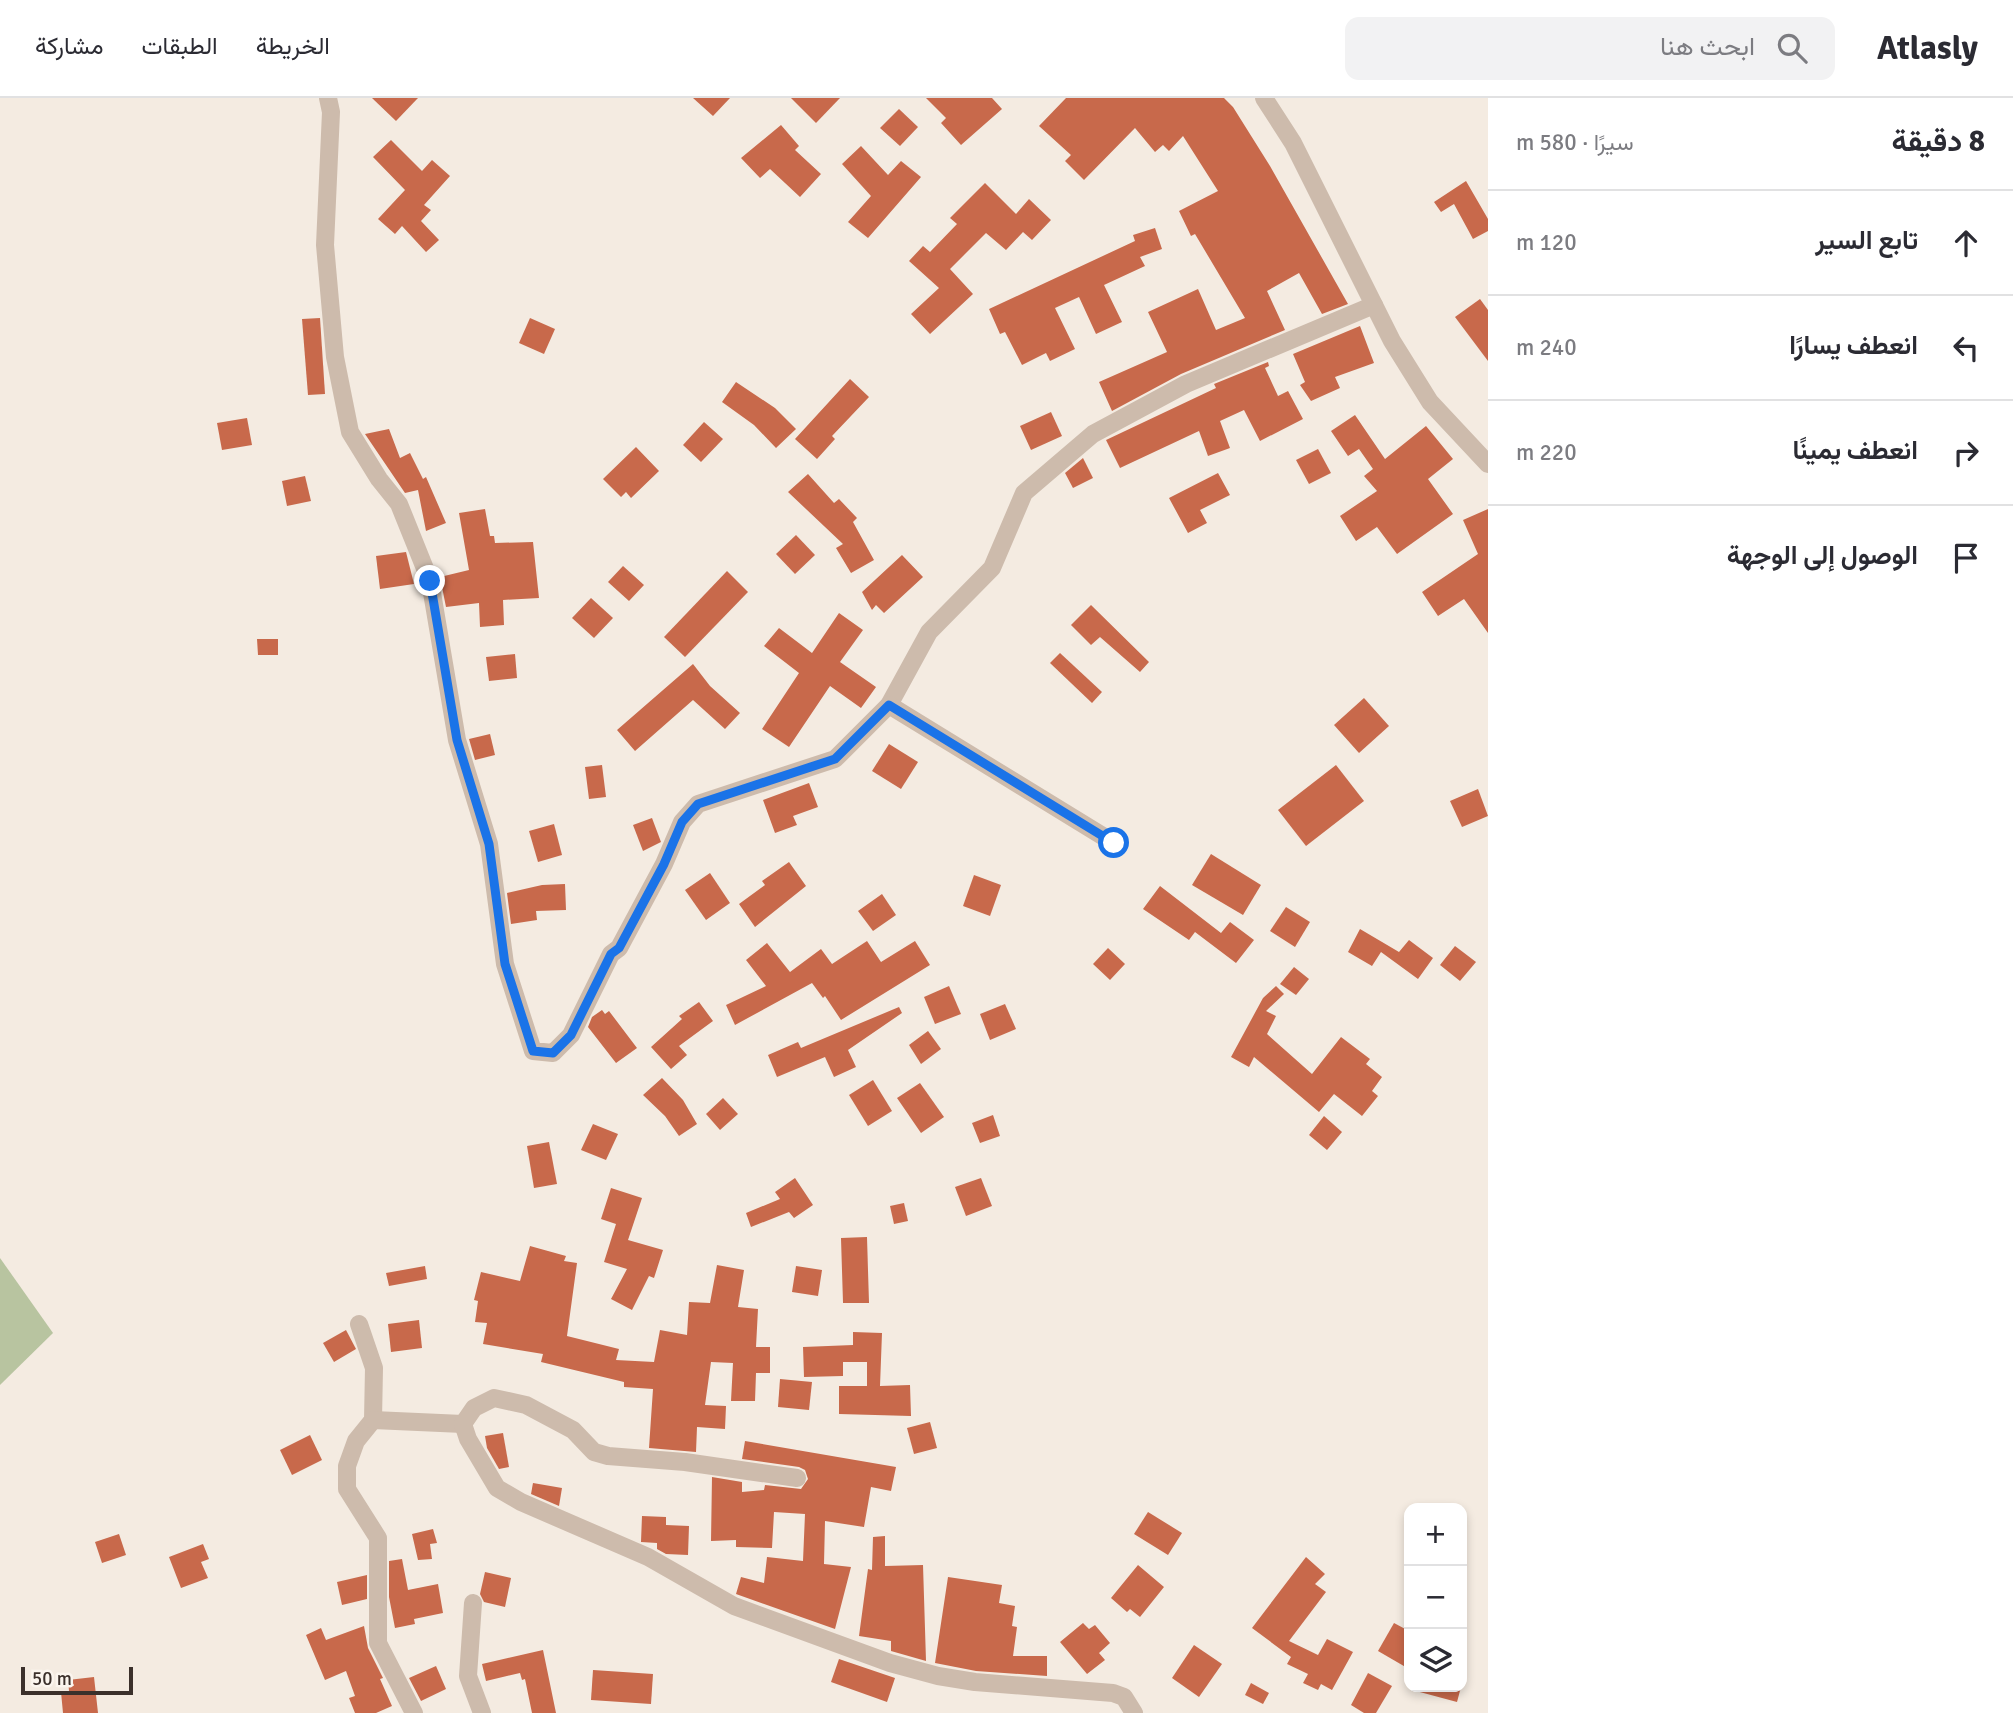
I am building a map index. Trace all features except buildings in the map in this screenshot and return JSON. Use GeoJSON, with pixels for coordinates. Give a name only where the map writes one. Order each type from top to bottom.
{"type":"FeatureCollection","features":[{"type":"Feature","properties":{"kind":"street"},"geometry":{"type":"LineString","coordinates":[[328,98],[331,112],[325,245],[335,357],[350,432],[399,505],[430,581],[457,740],[489,844],[505,964],[533,1051],[553,1053],[571,1035],[611,954],[619,948],[664,864],[682,822],[698,804],[835,759],[889,705],[929,632],[992,568],[1024,492],[1093,434],[1186,384],[1374,304]]}},
{"type":"Feature","properties":{"kind":"street"},"geometry":{"type":"LineString","coordinates":[[1264,98],[1293,143],[1392,341],[1430,402],[1488,464]]}},
{"type":"Feature","properties":{"kind":"street"},"geometry":{"type":"LineString","coordinates":[[889,705],[1114,843]]}},
{"type":"Feature","properties":{"kind":"street"},"geometry":{"type":"LineString","coordinates":[[359,1324],[374,1368],[373,1420],[356,1441],[347,1466],[347,1489],[378,1538],[378,1643],[414,1713]]}},
{"type":"Feature","properties":{"kind":"street"},"geometry":{"type":"LineString","coordinates":[[463,1424],[474,1408],[494,1398],[526,1405],[573,1430],[594,1452],[608,1456],[685,1462],[797,1478]]}},
{"type":"Feature","properties":{"kind":"street"},"geometry":{"type":"LineString","coordinates":[[373,1420],[463,1424]]}},
{"type":"Feature","properties":{"kind":"street"},"geometry":{"type":"LineString","coordinates":[[463,1424],[468,1439],[497,1488],[521,1502],[648,1557],[734,1606],[890,1663],[938,1676],[975,1682],[1112,1693],[1124,1697],[1135,1713]]}},
{"type":"Feature","properties":{"kind":"street"},"geometry":{"type":"LineString","coordinates":[[473,1603],[468,1676],[482,1713]]}},
{"type":"Feature","properties":{"kind":"green space"},"geometry":{"type":"Polygon","coordinates":[[[0,1258],[53,1333],[0,1385],[0,1258]]]}},
{"type":"Feature","properties":{"kind":"route"},"geometry":{"type":"LineString","coordinates":[[430,581],[457,740],[489,844],[505,964],[533,1051],[553,1053],[571,1035],[611,954],[619,948],[652,881],[664,864],[682,822],[698,804],[835,759],[889,705],[1114,843]]}}]}
